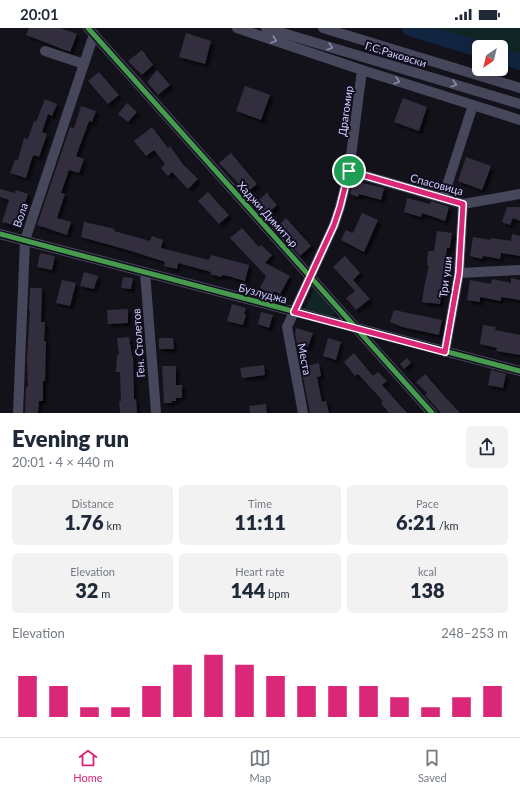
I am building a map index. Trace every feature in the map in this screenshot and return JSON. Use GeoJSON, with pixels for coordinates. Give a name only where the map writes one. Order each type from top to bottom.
{"type":"FeatureCollection","features":[{"type":"Feature","properties":{"kind":"street"},"geometry":{"type":"LineString","coordinates":[[237,28],[362,70],[520,120]]}},
{"type":"Feature","properties":{"kind":"street","name":"Г.С.Раковски"},"geometry":{"type":"LineString","coordinates":[[266,28],[520,104]]}},
{"type":"Feature","properties":{"kind":"street","name":"Г.С.Раковски"},"geometry":{"type":"LineString","coordinates":[[324,28],[520,88]]}},
{"type":"Feature","properties":{"kind":"street","name":"Вола"},"geometry":{"type":"LineString","coordinates":[[18,413],[25,240],[84,64],[91,31]]}},
{"type":"Feature","properties":{"kind":"street","name":"Хаджи Димитър"},"geometry":{"type":"LineString","coordinates":[[91,31],[432,413]]}},
{"type":"Feature","properties":{"kind":"street"},"geometry":{"type":"LineString","coordinates":[[45,51],[84,64]]}},
{"type":"Feature","properties":{"kind":"street","name":"Драгомир"},"geometry":{"type":"LineString","coordinates":[[294,312],[334,225],[340,207],[349,171],[362,70]]}},
{"type":"Feature","properties":{"kind":"street"},"geometry":{"type":"LineString","coordinates":[[443,198],[473,105]]}},
{"type":"Feature","properties":{"kind":"street","name":"Спасовица"},"geometry":{"type":"LineString","coordinates":[[349,171],[463,204],[520,194]]}},
{"type":"Feature","properties":{"kind":"street","name":"Три уши"},"geometry":{"type":"LineString","coordinates":[[445,352],[459,273],[463,204]]}},
{"type":"Feature","properties":{"kind":"street","name":"Бузлуджа"},"geometry":{"type":"LineString","coordinates":[[0,234],[520,371]]}},
{"type":"Feature","properties":{"kind":"street"},"geometry":{"type":"LineString","coordinates":[[459,273],[520,270]]}},
{"type":"Feature","properties":{"kind":"street","name":"Ген. Столетов"},"geometry":{"type":"LineString","coordinates":[[145,272],[156,413]]}},
{"type":"Feature","properties":{"kind":"street","name":"Места"},"geometry":{"type":"LineString","coordinates":[[294,312],[287,327],[303,413]]}},
{"type":"Feature","properties":{"kind":"green space"},"geometry":{"type":"Polygon","coordinates":[[[410,28],[520,28],[520,62],[508,58],[508,40],[472,40],[472,47],[410,28]]]}},
{"type":"Feature","properties":{"kind":"green space"},"geometry":{"type":"Polygon","coordinates":[[[314,289],[335,313],[333,316],[305,309],[314,289]]]}},
{"type":"Feature","properties":{"kind":"building"},"geometry":{"type":"Polygon","coordinates":[[[29,28],[60,28],[77,34],[70,52],[26,35],[29,28]]]}},
{"type":"Feature","properties":{"kind":"building"},"geometry":{"type":"Polygon","coordinates":[[[186,33],[211,41],[205,64],[179,57],[186,33]]]}},
{"type":"Feature","properties":{"kind":"building"},"geometry":{"type":"Polygon","coordinates":[[[142,50],[153,65],[142,75],[128,61],[142,50]]]}},
{"type":"Feature","properties":{"kind":"building"},"geometry":{"type":"Polygon","coordinates":[[[157,70],[170,85],[158,95],[147,82],[157,70]]]}},
{"type":"Feature","properties":{"kind":"building"},"geometry":{"type":"Polygon","coordinates":[[[99,72],[119,95],[108,104],[88,81],[99,72]]]}},
{"type":"Feature","properties":{"kind":"building"},"geometry":{"type":"Polygon","coordinates":[[[245,86],[270,95],[261,120],[236,111],[245,86]]]}},
{"type":"Feature","properties":{"kind":"building"},"geometry":{"type":"Polygon","coordinates":[[[403,98],[427,107],[419,131],[394,122],[403,98]]]}},
{"type":"Feature","properties":{"kind":"building"},"geometry":{"type":"Polygon","coordinates":[[[45,99],[57,104],[52,116],[48,114],[42,132],[47,134],[39,157],[34,155],[32,158],[26,178],[10,173],[15,160],[18,160],[24,138],[28,139],[34,121],[36,122],[45,99]]]}},
{"type":"Feature","properties":{"kind":"building"},"geometry":{"type":"Polygon","coordinates":[[[127,103],[137,112],[128,122],[118,114],[127,103]]]}},
{"type":"Feature","properties":{"kind":"building"},"geometry":{"type":"Polygon","coordinates":[[[81,106],[96,111],[92,122],[89,121],[76,156],[84,159],[79,173],[69,170],[61,193],[65,194],[57,218],[71,222],[67,235],[37,225],[70,127],[74,128],[81,106]]]}},
{"type":"Feature","properties":{"kind":"building"},"geometry":{"type":"Polygon","coordinates":[[[152,127],[168,148],[170,146],[183,164],[198,179],[188,189],[172,172],[168,176],[161,168],[165,164],[154,150],[146,156],[134,141],[152,127]]]}},
{"type":"Feature","properties":{"kind":"building"},"geometry":{"type":"Polygon","coordinates":[[[231,153],[257,184],[245,194],[237,182],[219,163],[231,153]]]}},
{"type":"Feature","properties":{"kind":"building"},"geometry":{"type":"Polygon","coordinates":[[[466,157],[491,166],[482,190],[458,181],[466,157]]]}},
{"type":"Feature","properties":{"kind":"building"},"geometry":{"type":"Polygon","coordinates":[[[353,181],[384,188],[381,200],[359,194],[358,197],[350,194],[353,181]]]}},
{"type":"Feature","properties":{"kind":"building"},"geometry":{"type":"Polygon","coordinates":[[[0,189],[15,193],[16,190],[28,194],[17,226],[2,222],[9,200],[0,197],[0,189]]]}},
{"type":"Feature","properties":{"kind":"building"},"geometry":{"type":"Polygon","coordinates":[[[208,192],[229,215],[219,224],[198,201],[208,192]]]}},
{"type":"Feature","properties":{"kind":"building"},"geometry":{"type":"Polygon","coordinates":[[[268,192],[268,195],[277,205],[265,216],[254,204],[268,192]]]}},
{"type":"Feature","properties":{"kind":"building"},"geometry":{"type":"Polygon","coordinates":[[[407,198],[430,204],[431,201],[449,207],[445,221],[422,213],[421,217],[404,212],[407,198]]]}},
{"type":"Feature","properties":{"kind":"building"},"geometry":{"type":"Polygon","coordinates":[[[507,207],[520,207],[520,221],[513,218],[510,225],[502,222],[507,207]]]}},
{"type":"Feature","properties":{"kind":"building"},"geometry":{"type":"Polygon","coordinates":[[[362,213],[378,220],[364,252],[341,240],[346,230],[353,233],[362,213]]]}},
{"type":"Feature","properties":{"kind":"building"},"geometry":{"type":"Polygon","coordinates":[[[286,218],[311,246],[300,256],[276,228],[286,218]]]}},
{"type":"Feature","properties":{"kind":"building"},"geometry":{"type":"Polygon","coordinates":[[[84,222],[115,229],[114,231],[150,241],[152,236],[163,240],[161,248],[209,260],[211,255],[249,265],[245,281],[222,275],[221,277],[210,274],[211,272],[178,263],[177,269],[164,266],[165,262],[81,237],[84,222]]]}},
{"type":"Feature","properties":{"kind":"building"},"geometry":{"type":"Polygon","coordinates":[[[242,228],[259,247],[261,245],[272,255],[265,263],[290,276],[280,294],[274,291],[272,295],[260,288],[266,276],[230,238],[242,228]]]}},
{"type":"Feature","properties":{"kind":"building"},"geometry":{"type":"Polygon","coordinates":[[[437,231],[452,233],[450,248],[447,248],[445,273],[447,273],[444,286],[442,286],[440,304],[422,302],[429,265],[427,265],[428,251],[434,251],[437,231]]]}},
{"type":"Feature","properties":{"kind":"building"},"geometry":{"type":"Polygon","coordinates":[[[512,234],[520,236],[520,256],[501,253],[500,259],[483,256],[482,259],[470,256],[473,237],[511,241],[512,234]]]}},
{"type":"Feature","properties":{"kind":"building"},"geometry":{"type":"Polygon","coordinates":[[[40,253],[55,256],[52,270],[37,267],[40,253]]]}},
{"type":"Feature","properties":{"kind":"building"},"geometry":{"type":"Polygon","coordinates":[[[345,256],[360,273],[353,280],[370,299],[356,310],[346,298],[355,291],[333,267],[345,256]]]}},
{"type":"Feature","properties":{"kind":"building"},"geometry":{"type":"Polygon","coordinates":[[[84,272],[98,276],[94,289],[80,286],[84,272]]]}},
{"type":"Feature","properties":{"kind":"building"},"geometry":{"type":"Polygon","coordinates":[[[123,277],[133,278],[131,289],[121,288],[123,277]]]}},
{"type":"Feature","properties":{"kind":"building"},"geometry":{"type":"Polygon","coordinates":[[[511,278],[520,280],[520,300],[501,297],[501,301],[480,297],[480,302],[467,300],[470,280],[491,284],[492,279],[511,283],[511,278]]]}},
{"type":"Feature","properties":{"kind":"building"},"geometry":{"type":"Polygon","coordinates":[[[62,280],[76,283],[70,306],[56,303],[62,280]]]}},
{"type":"Feature","properties":{"kind":"building"},"geometry":{"type":"Polygon","coordinates":[[[30,288],[42,288],[41,322],[45,322],[45,381],[43,381],[43,401],[39,401],[38,413],[25,413],[26,387],[28,387],[27,359],[30,288]]]}},
{"type":"Feature","properties":{"kind":"building"},"geometry":{"type":"Polygon","coordinates":[[[232,304],[246,308],[244,314],[246,315],[243,325],[227,321],[232,304]]]}},
{"type":"Feature","properties":{"kind":"building"},"geometry":{"type":"Polygon","coordinates":[[[128,309],[128,323],[108,324],[107,310],[128,309]]]}},
{"type":"Feature","properties":{"kind":"building"},"geometry":{"type":"Polygon","coordinates":[[[394,310],[442,320],[439,335],[402,327],[390,322],[394,310]]]}},
{"type":"Feature","properties":{"kind":"building"},"geometry":{"type":"Polygon","coordinates":[[[261,312],[273,315],[269,328],[258,324],[261,312]]]}},
{"type":"Feature","properties":{"kind":"building"},"geometry":{"type":"Polygon","coordinates":[[[483,325],[496,327],[495,330],[520,335],[520,355],[496,351],[497,348],[480,344],[483,325]]]}},
{"type":"Feature","properties":{"kind":"building"},"geometry":{"type":"Polygon","coordinates":[[[296,328],[313,333],[308,347],[297,344],[295,334],[296,328]]]}},
{"type":"Feature","properties":{"kind":"building"},"geometry":{"type":"Polygon","coordinates":[[[129,337],[133,356],[134,400],[136,399],[137,413],[120,413],[120,372],[116,372],[117,355],[119,355],[117,338],[129,337]]]}},
{"type":"Feature","properties":{"kind":"building"},"geometry":{"type":"Polygon","coordinates":[[[159,338],[173,338],[174,349],[159,349],[159,338]]]}},
{"type":"Feature","properties":{"kind":"building"},"geometry":{"type":"Polygon","coordinates":[[[328,338],[341,342],[336,360],[323,356],[328,338]]]}},
{"type":"Feature","properties":{"kind":"building"},"geometry":{"type":"Polygon","coordinates":[[[354,353],[373,376],[378,372],[387,381],[382,385],[407,413],[389,413],[381,403],[383,401],[358,374],[355,376],[344,362],[354,353]]]}},
{"type":"Feature","properties":{"kind":"building"},"geometry":{"type":"Polygon","coordinates":[[[407,358],[411,363],[404,369],[400,364],[407,358]]]}},
{"type":"Feature","properties":{"kind":"building"},"geometry":{"type":"Polygon","coordinates":[[[319,363],[321,376],[317,377],[322,402],[326,401],[329,413],[310,413],[301,367],[319,363]]]}},
{"type":"Feature","properties":{"kind":"building"},"geometry":{"type":"Polygon","coordinates":[[[264,365],[265,375],[242,378],[240,368],[264,365]]]}},
{"type":"Feature","properties":{"kind":"building"},"geometry":{"type":"Polygon","coordinates":[[[162,366],[176,366],[176,385],[182,385],[182,398],[176,398],[176,401],[171,401],[172,403],[164,403],[162,366]]]}},
{"type":"Feature","properties":{"kind":"building"},"geometry":{"type":"Polygon","coordinates":[[[491,370],[506,374],[503,388],[488,385],[491,370]]]}},
{"type":"Feature","properties":{"kind":"building"},"geometry":{"type":"Polygon","coordinates":[[[425,374],[460,413],[441,413],[425,395],[427,393],[416,382],[425,374]]]}},
{"type":"Feature","properties":{"kind":"building"},"geometry":{"type":"Polygon","coordinates":[[[266,404],[267,413],[250,413],[249,406],[266,404]]]}},
{"type":"Feature","properties":{"kind":"waterway"},"geometry":{"type":"LineString","coordinates":[[410,28],[472,47]]}},
{"type":"Feature","properties":{"kind":"waterway"},"geometry":{"type":"LineString","coordinates":[[508,58],[520,62]]}},
{"type":"Feature","properties":{"kind":"cycle path"},"geometry":{"type":"LineString","coordinates":[[88,28],[432,413]]}},
{"type":"Feature","properties":{"kind":"cycle path"},"geometry":{"type":"LineString","coordinates":[[0,234],[520,371]]}},
{"type":"Feature","properties":{"kind":"route"},"geometry":{"type":"LineString","coordinates":[[349,171],[463,204],[459,273],[445,352],[294,312],[334,225],[349,171]]}}]}
